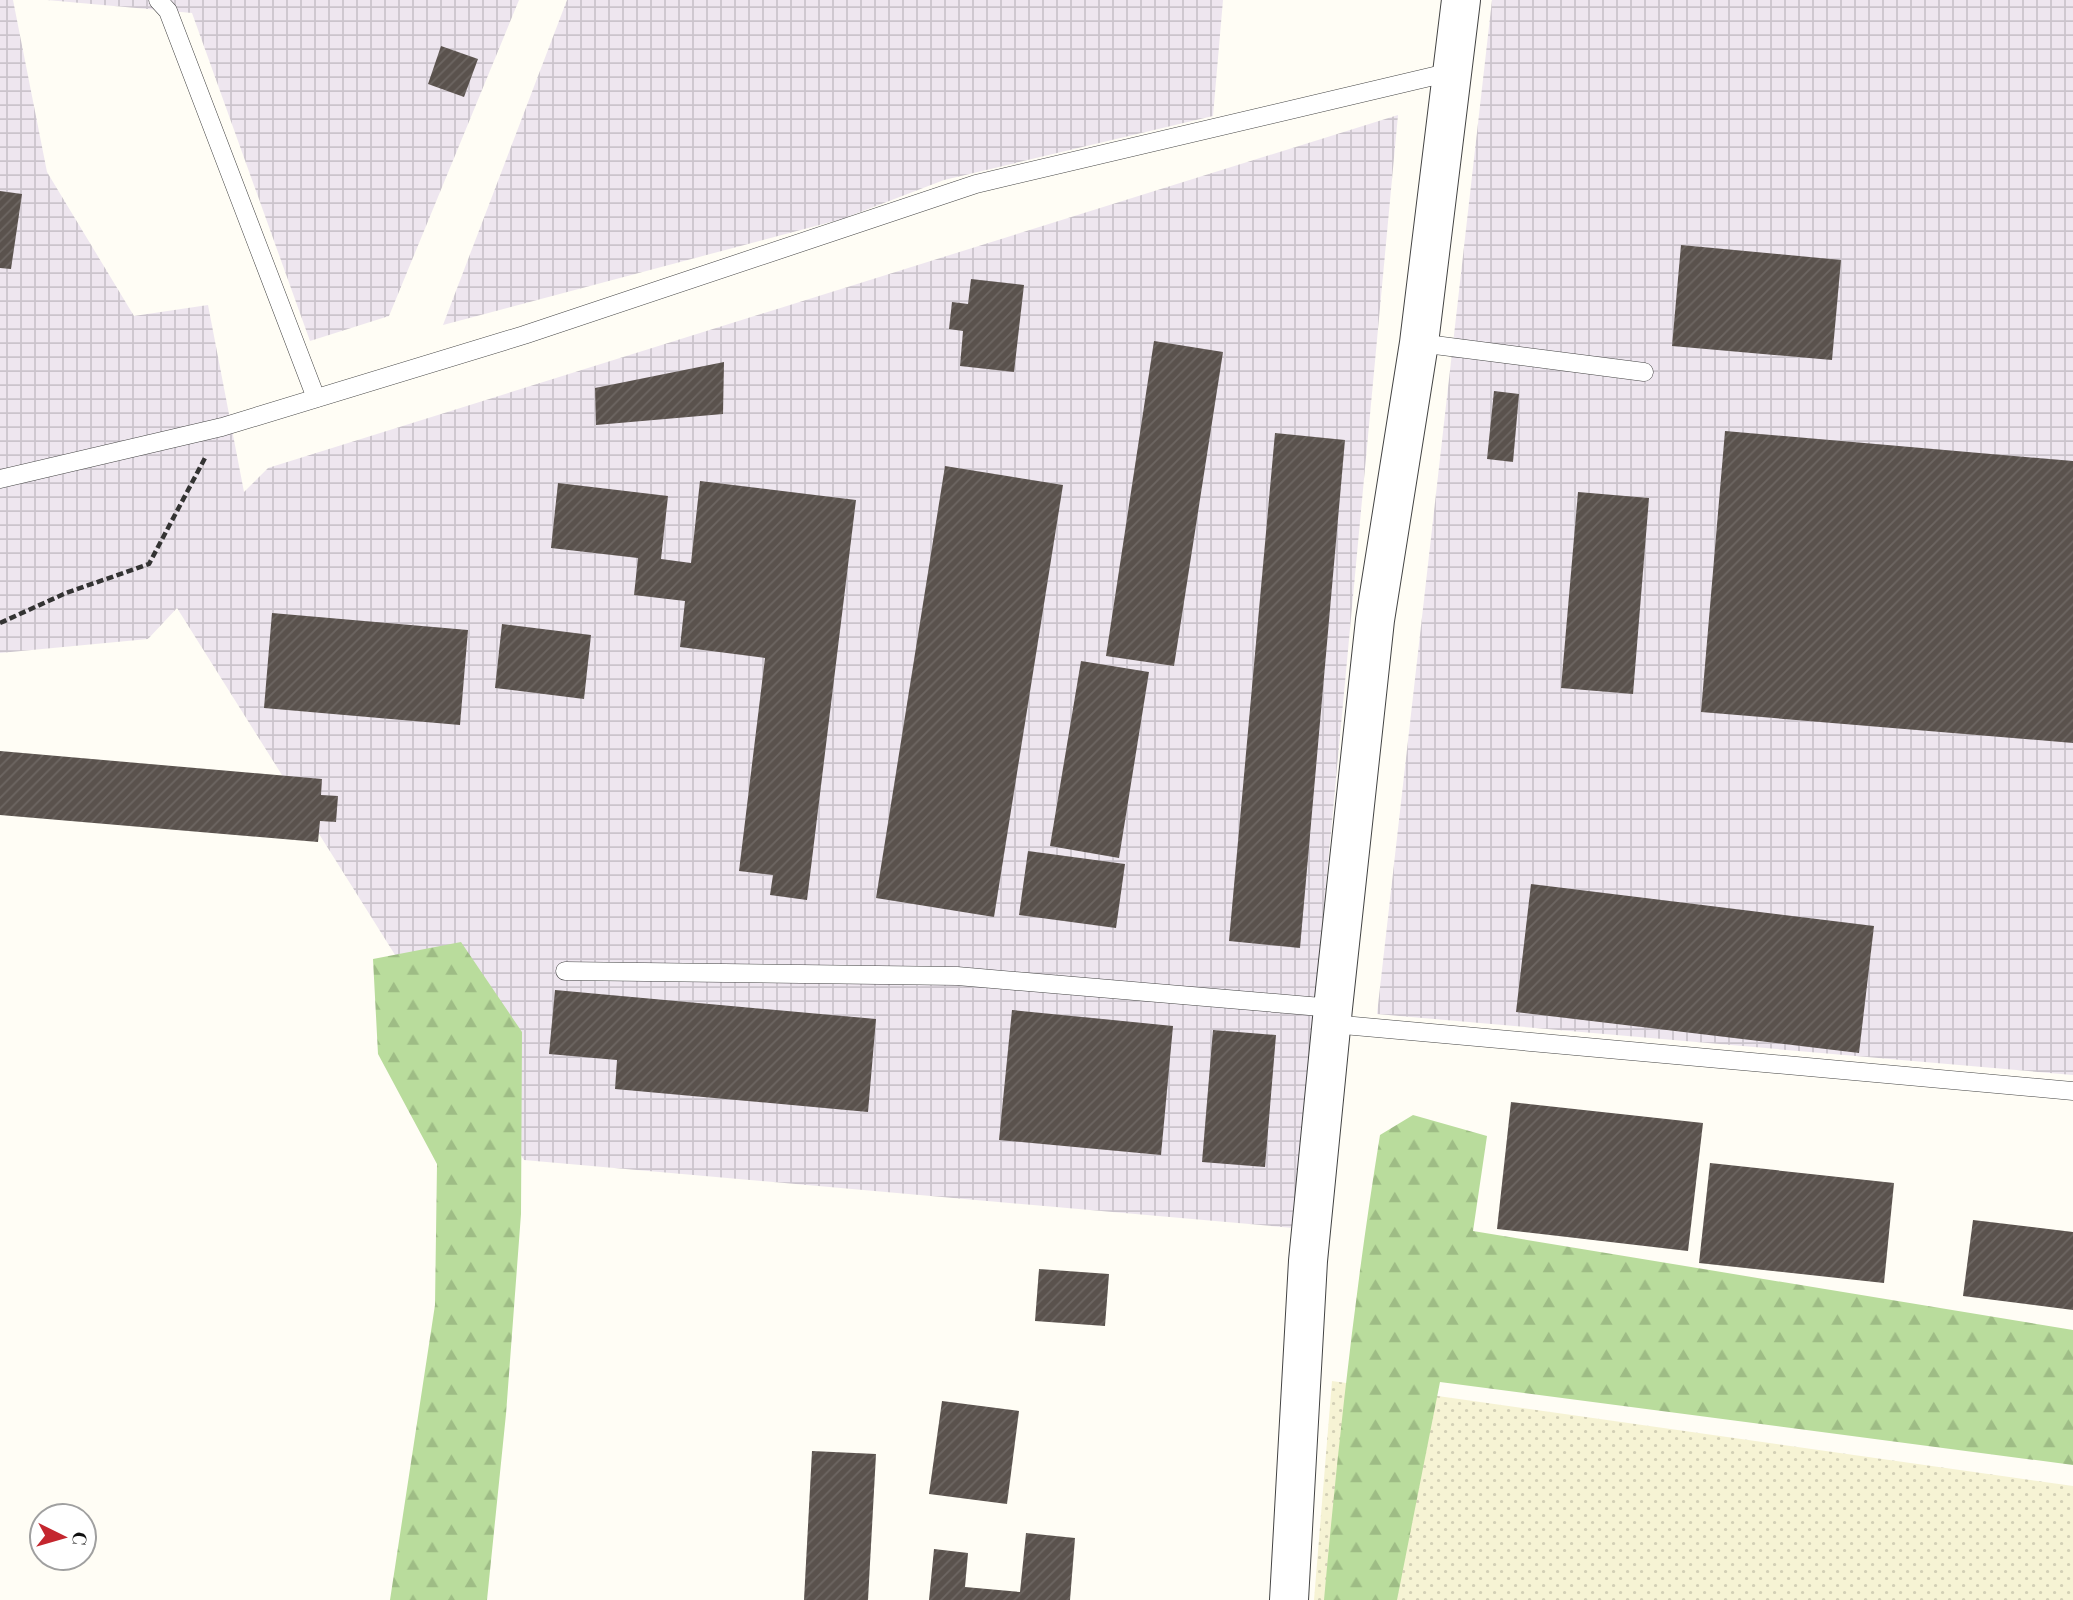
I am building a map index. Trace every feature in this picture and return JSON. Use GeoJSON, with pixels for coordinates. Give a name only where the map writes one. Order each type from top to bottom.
{"type":"FeatureCollection","features":[{"type":"Feature","properties":{"kind":"street"},"geometry":{"type":"LineString","coordinates":[[1289,1600],[1308,1261],[1332,1016],[1375,620],[1419,343],[1461,0]]}},
{"type":"Feature","properties":{"kind":"lane"},"geometry":{"type":"LineString","coordinates":[[158,0],[168,10],[316,398]]}},
{"type":"Feature","properties":{"kind":"lane"},"geometry":{"type":"LineString","coordinates":[[0,479],[222,426],[316,398],[523,335],[976,184],[1451,72]]}},
{"type":"Feature","properties":{"kind":"lane"},"geometry":{"type":"LineString","coordinates":[[1419,343],[1644,372]]}},
{"type":"Feature","properties":{"kind":"lane"},"geometry":{"type":"LineString","coordinates":[[565,971],[957,976],[2073,1091]]}},
{"type":"Feature","properties":{"kind":"path"},"geometry":{"type":"LineString","coordinates":[[0,623],[66,593],[149,564],[222,426]]}},
{"type":"Feature","properties":{"kind":"shaded area"},"geometry":{"type":"Polygon","coordinates":[[[0,0],[13,0],[47,172],[134,316],[208,305],[244,492],[268,468],[1398,115],[1294,1228],[524,1160],[177,608],[148,639],[0,653],[0,0]]]}},
{"type":"Feature","properties":{"kind":"shaded area"},"geometry":{"type":"Polygon","coordinates":[[[47,0],[519,0],[389,316],[310,341],[192,13],[47,0]]]}},
{"type":"Feature","properties":{"kind":"shaded area"},"geometry":{"type":"Polygon","coordinates":[[[567,0],[1223,0],[1213,116],[944,180],[842,219],[443,325],[567,0]]]}},
{"type":"Feature","properties":{"kind":"shaded area"},"geometry":{"type":"Polygon","coordinates":[[[1492,0],[2073,0],[2073,1075],[1377,1014],[1492,0]]]}},
{"type":"Feature","properties":{"kind":"shaded area"},"geometry":{"type":"Polygon","coordinates":[[[1332,1381],[2073,1486],[2073,1600],[1314,1600],[1332,1381]]]}},
{"type":"Feature","properties":{"kind":"green space"},"geometry":{"type":"Polygon","coordinates":[[[461,942],[522,1032],[521,1214],[506,1414],[487,1600],[390,1600],[435,1305],[437,1164],[378,1054],[373,959],[461,942]]]}},
{"type":"Feature","properties":{"kind":"green space"},"geometry":{"type":"Polygon","coordinates":[[[1413,1115],[1487,1136],[1473,1231],[2073,1330],[2073,1465],[1440,1382],[1397,1600],[1324,1600],[1348,1367],[1380,1135],[1413,1115]]]}},
{"type":"Feature","properties":{"kind":"building"},"geometry":{"type":"Polygon","coordinates":[[[441,46],[478,59],[464,97],[428,84],[441,46]]]}},
{"type":"Feature","properties":{"kind":"building"},"geometry":{"type":"Polygon","coordinates":[[[0,191],[22,194],[11,269],[0,268],[0,191]]]}},
{"type":"Feature","properties":{"kind":"building"},"geometry":{"type":"Polygon","coordinates":[[[1681,245],[1841,260],[1832,360],[1672,346],[1681,245]]]}},
{"type":"Feature","properties":{"kind":"building"},"geometry":{"type":"Polygon","coordinates":[[[971,279],[1024,285],[1014,372],[960,366],[963,331],[949,329],[952,302],[968,304],[971,279]]]}},
{"type":"Feature","properties":{"kind":"building"},"geometry":{"type":"Polygon","coordinates":[[[1154,341],[1223,352],[1174,666],[1106,656],[1154,341]]]}},
{"type":"Feature","properties":{"kind":"building"},"geometry":{"type":"Polygon","coordinates":[[[724,362],[723,414],[596,425],[595,388],[724,362]]]}},
{"type":"Feature","properties":{"kind":"building"},"geometry":{"type":"Polygon","coordinates":[[[1494,391],[1519,394],[1513,462],[1487,459],[1494,391]]]}},
{"type":"Feature","properties":{"kind":"building"},"geometry":{"type":"Polygon","coordinates":[[[1725,431],[2073,461],[2073,743],[1701,712],[1725,431]]]}},
{"type":"Feature","properties":{"kind":"building"},"geometry":{"type":"Polygon","coordinates":[[[1275,433],[1345,440],[1300,948],[1229,941],[1275,433]]]}},
{"type":"Feature","properties":{"kind":"building"},"geometry":{"type":"Polygon","coordinates":[[[945,466],[1063,485],[994,917],[876,898],[945,466]]]}},
{"type":"Feature","properties":{"kind":"building"},"geometry":{"type":"Polygon","coordinates":[[[700,481],[856,500],[807,900],[770,895],[773,875],[739,871],[765,658],[680,647],[685,601],[634,595],[638,558],[551,548],[558,483],[668,496],[661,559],[691,563],[700,481]]]}},
{"type":"Feature","properties":{"kind":"building"},"geometry":{"type":"Polygon","coordinates":[[[1578,492],[1649,498],[1633,694],[1561,688],[1578,492]]]}},
{"type":"Feature","properties":{"kind":"building"},"geometry":{"type":"Polygon","coordinates":[[[272,613],[468,630],[460,725],[264,708],[272,613]]]}},
{"type":"Feature","properties":{"kind":"building"},"geometry":{"type":"Polygon","coordinates":[[[502,624],[591,635],[584,699],[495,688],[502,624]]]}},
{"type":"Feature","properties":{"kind":"building"},"geometry":{"type":"Polygon","coordinates":[[[1081,661],[1149,672],[1119,858],[1050,846],[1081,661]]]}},
{"type":"Feature","properties":{"kind":"building"},"geometry":{"type":"Polygon","coordinates":[[[0,751],[322,779],[321,795],[338,796],[336,822],[320,821],[318,842],[0,815],[0,751]]]}},
{"type":"Feature","properties":{"kind":"building"},"geometry":{"type":"Polygon","coordinates":[[[1028,851],[1125,864],[1116,928],[1019,915],[1028,851]]]}},
{"type":"Feature","properties":{"kind":"building"},"geometry":{"type":"Polygon","coordinates":[[[1531,884],[1874,926],[1859,1053],[1516,1012],[1531,884]]]}},
{"type":"Feature","properties":{"kind":"building"},"geometry":{"type":"Polygon","coordinates":[[[555,990],[876,1019],[868,1112],[615,1089],[617,1060],[549,1054],[555,990]]]}},
{"type":"Feature","properties":{"kind":"building"},"geometry":{"type":"Polygon","coordinates":[[[1012,1010],[1173,1026],[1161,1155],[999,1140],[1012,1010]]]}},
{"type":"Feature","properties":{"kind":"building"},"geometry":{"type":"Polygon","coordinates":[[[1213,1030],[1276,1035],[1265,1167],[1202,1162],[1213,1030]]]}},
{"type":"Feature","properties":{"kind":"building"},"geometry":{"type":"Polygon","coordinates":[[[1511,1102],[1703,1123],[1688,1251],[1497,1229],[1511,1102]]]}},
{"type":"Feature","properties":{"kind":"building"},"geometry":{"type":"Polygon","coordinates":[[[1710,1163],[1894,1183],[1884,1283],[1699,1263],[1710,1163]]]}},
{"type":"Feature","properties":{"kind":"building"},"geometry":{"type":"Polygon","coordinates":[[[1973,1220],[2073,1232],[2073,1310],[1963,1296],[1973,1220]]]}},
{"type":"Feature","properties":{"kind":"building"},"geometry":{"type":"Polygon","coordinates":[[[1039,1269],[1109,1274],[1105,1326],[1035,1321],[1039,1269]]]}},
{"type":"Feature","properties":{"kind":"building"},"geometry":{"type":"Polygon","coordinates":[[[942,1401],[1019,1411],[1007,1504],[929,1494],[942,1401]]]}},
{"type":"Feature","properties":{"kind":"building"},"geometry":{"type":"Polygon","coordinates":[[[812,1451],[876,1454],[868,1600],[804,1600],[812,1451]]]}},
{"type":"Feature","properties":{"kind":"building"},"geometry":{"type":"Polygon","coordinates":[[[1026,1533],[1075,1538],[1070,1600],[929,1600],[934,1549],[968,1553],[965,1587],[1020,1592],[1026,1533]]]}}]}
